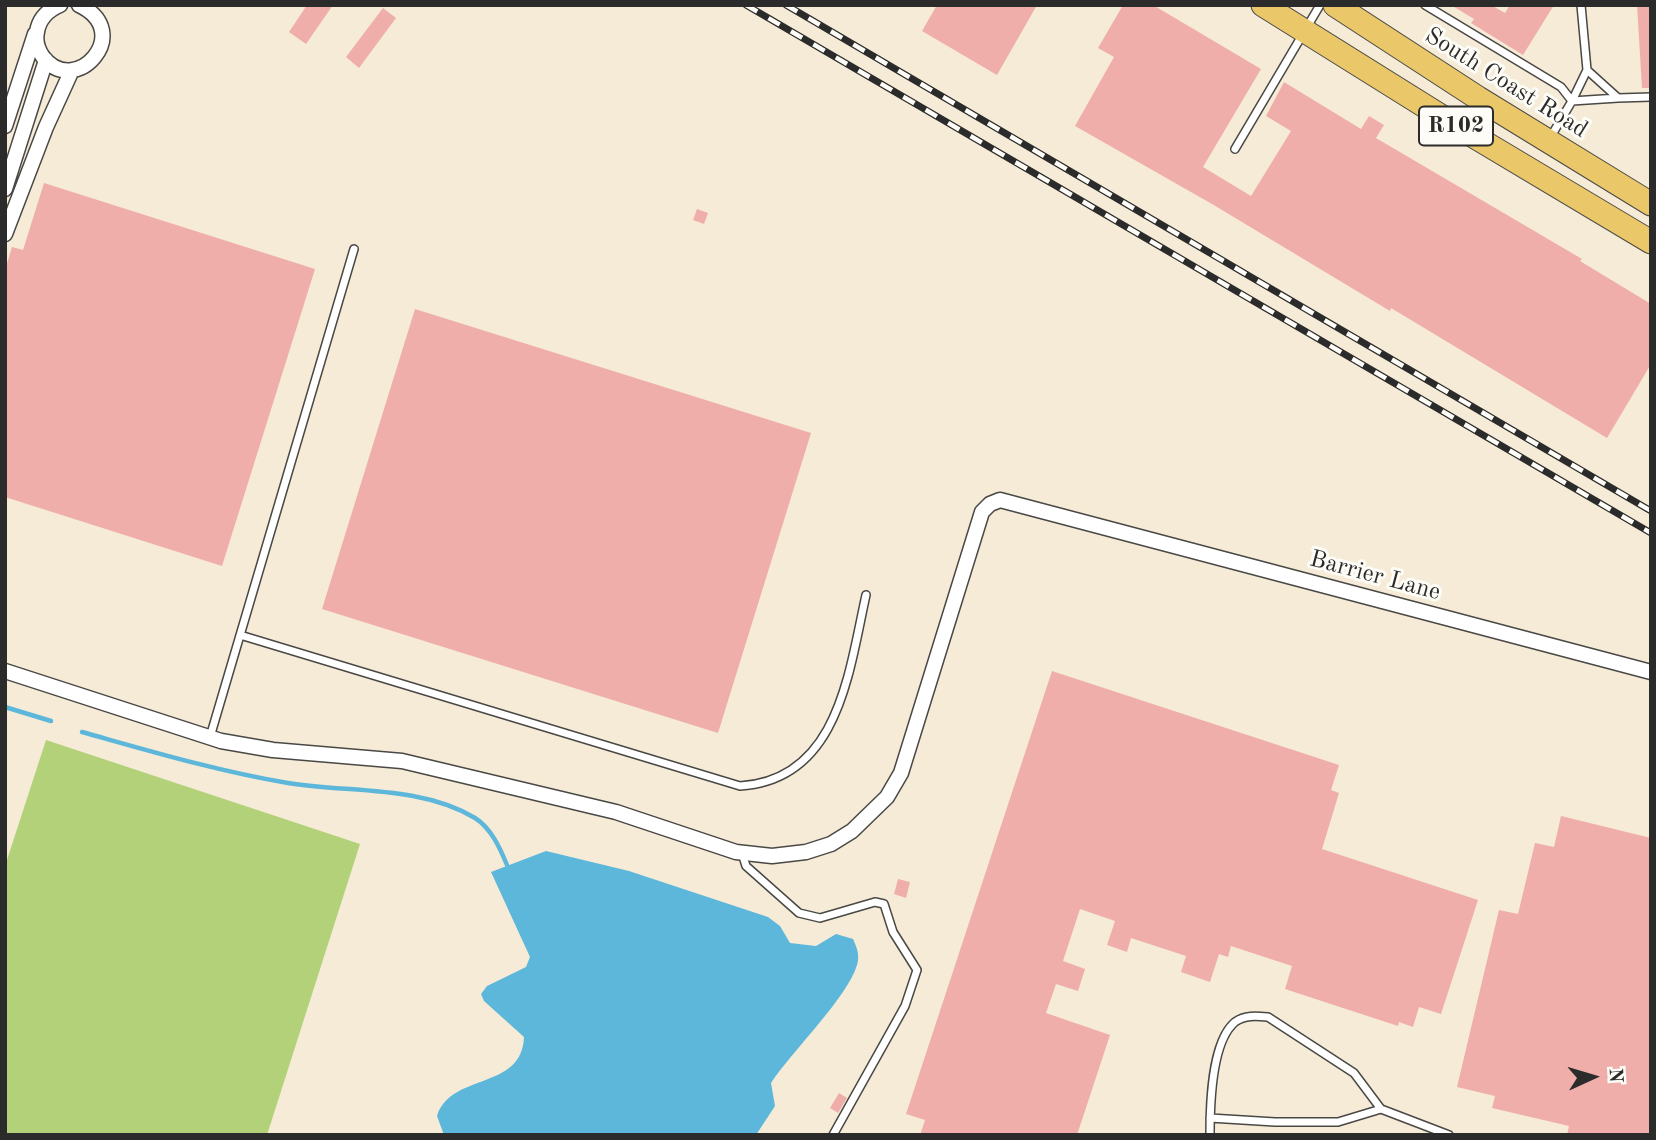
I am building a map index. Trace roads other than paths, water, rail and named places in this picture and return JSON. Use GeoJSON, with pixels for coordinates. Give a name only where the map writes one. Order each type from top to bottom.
{"type":"FeatureCollection","features":[{"type":"Feature","properties":{"kind":"highway","name":"R102"},"geometry":{"type":"LineString","coordinates":[[1263,5],[1460,128],[1651,242]]}},
{"type":"Feature","properties":{"kind":"highway","name":"South Coast Road"},"geometry":{"type":"LineString","coordinates":[[1335,5],[1478,98],[1651,204]]}},
{"type":"Feature","properties":{"kind":"highway"},"geometry":{"type":"LineString","coordinates":[[1460,128],[1478,98]]}},
{"type":"Feature","properties":{"kind":"street"},"geometry":{"type":"LineString","coordinates":[[5,126],[37,30],[48,12],[60,5]]}},
{"type":"Feature","properties":{"kind":"street"},"geometry":{"type":"LineString","coordinates":[[37,30],[36,41],[46,60],[54,67],[72,70],[86,66],[94,59],[103,38],[96,18],[79,5]]}},
{"type":"Feature","properties":{"kind":"street"},"geometry":{"type":"LineString","coordinates":[[5,189],[46,60]]}},
{"type":"Feature","properties":{"kind":"street"},"geometry":{"type":"LineString","coordinates":[[5,234],[46,127],[72,70]]}},
{"type":"Feature","properties":{"kind":"street","name":"Barrier Lane"},"geometry":{"type":"LineString","coordinates":[[742,853],[772,856],[806,852],[831,844],[870,816],[887,797],[901,774],[975,530],[982,512],[990,504],[1000,500],[1651,672]]}},
{"type":"Feature","properties":{"kind":"street"},"geometry":{"type":"LineString","coordinates":[[5,671],[210,737],[273,750],[402,761],[616,812],[742,853]]}},
{"type":"Feature","properties":{"kind":"lane"},"geometry":{"type":"LineString","coordinates":[[1235,149],[1320,5]]}},
{"type":"Feature","properties":{"kind":"lane"},"geometry":{"type":"LineString","coordinates":[[1425,5],[1561,87],[1572,100]]}},
{"type":"Feature","properties":{"kind":"lane"},"geometry":{"type":"LineString","coordinates":[[1548,141],[1587,70],[1581,5]]}},
{"type":"Feature","properties":{"kind":"lane"},"geometry":{"type":"LineString","coordinates":[[1587,70],[1618,98]]}},
{"type":"Feature","properties":{"kind":"lane"},"geometry":{"type":"LineString","coordinates":[[1572,100],[1651,97]]}},
{"type":"Feature","properties":{"kind":"lane"},"geometry":{"type":"LineString","coordinates":[[210,737],[354,249]]}},
{"type":"Feature","properties":{"kind":"lane"},"geometry":{"type":"LineString","coordinates":[[240,635],[720,782],[749,786],[776,780],[798,765],[813,752],[829,729],[846,681],[866,595]]}},
{"type":"Feature","properties":{"kind":"lane"},"geometry":{"type":"LineString","coordinates":[[742,853],[746,866],[799,913],[820,918],[874,902],[884,904],[893,932],[917,970],[905,1006],[833,1135]]}},
{"type":"Feature","properties":{"kind":"lane"},"geometry":{"type":"LineString","coordinates":[[1210,1135],[1216,1063],[1225,1036],[1236,1022],[1251,1016],[1268,1017],[1354,1073],[1381,1109],[1450,1135]]}},
{"type":"Feature","properties":{"kind":"lane"},"geometry":{"type":"LineString","coordinates":[[1210,1118],[1338,1122],[1381,1109]]}},
{"type":"Feature","properties":{"kind":"water"},"geometry":{"type":"Polygon","coordinates":[[[546,851],[629,871],[768,917],[780,926],[790,943],[816,946],[836,934],[853,939],[858,958],[851,978],[831,1008],[771,1083],[775,1106],[756,1135],[444,1135],[437,1116],[445,1102],[456,1093],[512,1066],[520,1054],[524,1037],[484,1001],[481,994],[487,986],[526,967],[530,957],[491,872],[546,851]]]}},
{"type":"Feature","properties":{"kind":"waterway"},"geometry":{"type":"LineString","coordinates":[[5,707],[51,721]]}},
{"type":"Feature","properties":{"kind":"waterway"},"geometry":{"type":"LineString","coordinates":[[82,732],[235,773],[311,786],[407,795],[454,807],[486,827],[507,865]]}},
{"type":"Feature","properties":{"kind":"railway"},"geometry":{"type":"LineString","coordinates":[[746,5],[1651,533]]}},
{"type":"Feature","properties":{"kind":"railway"},"geometry":{"type":"LineString","coordinates":[[786,5],[1651,511]]}}]}
